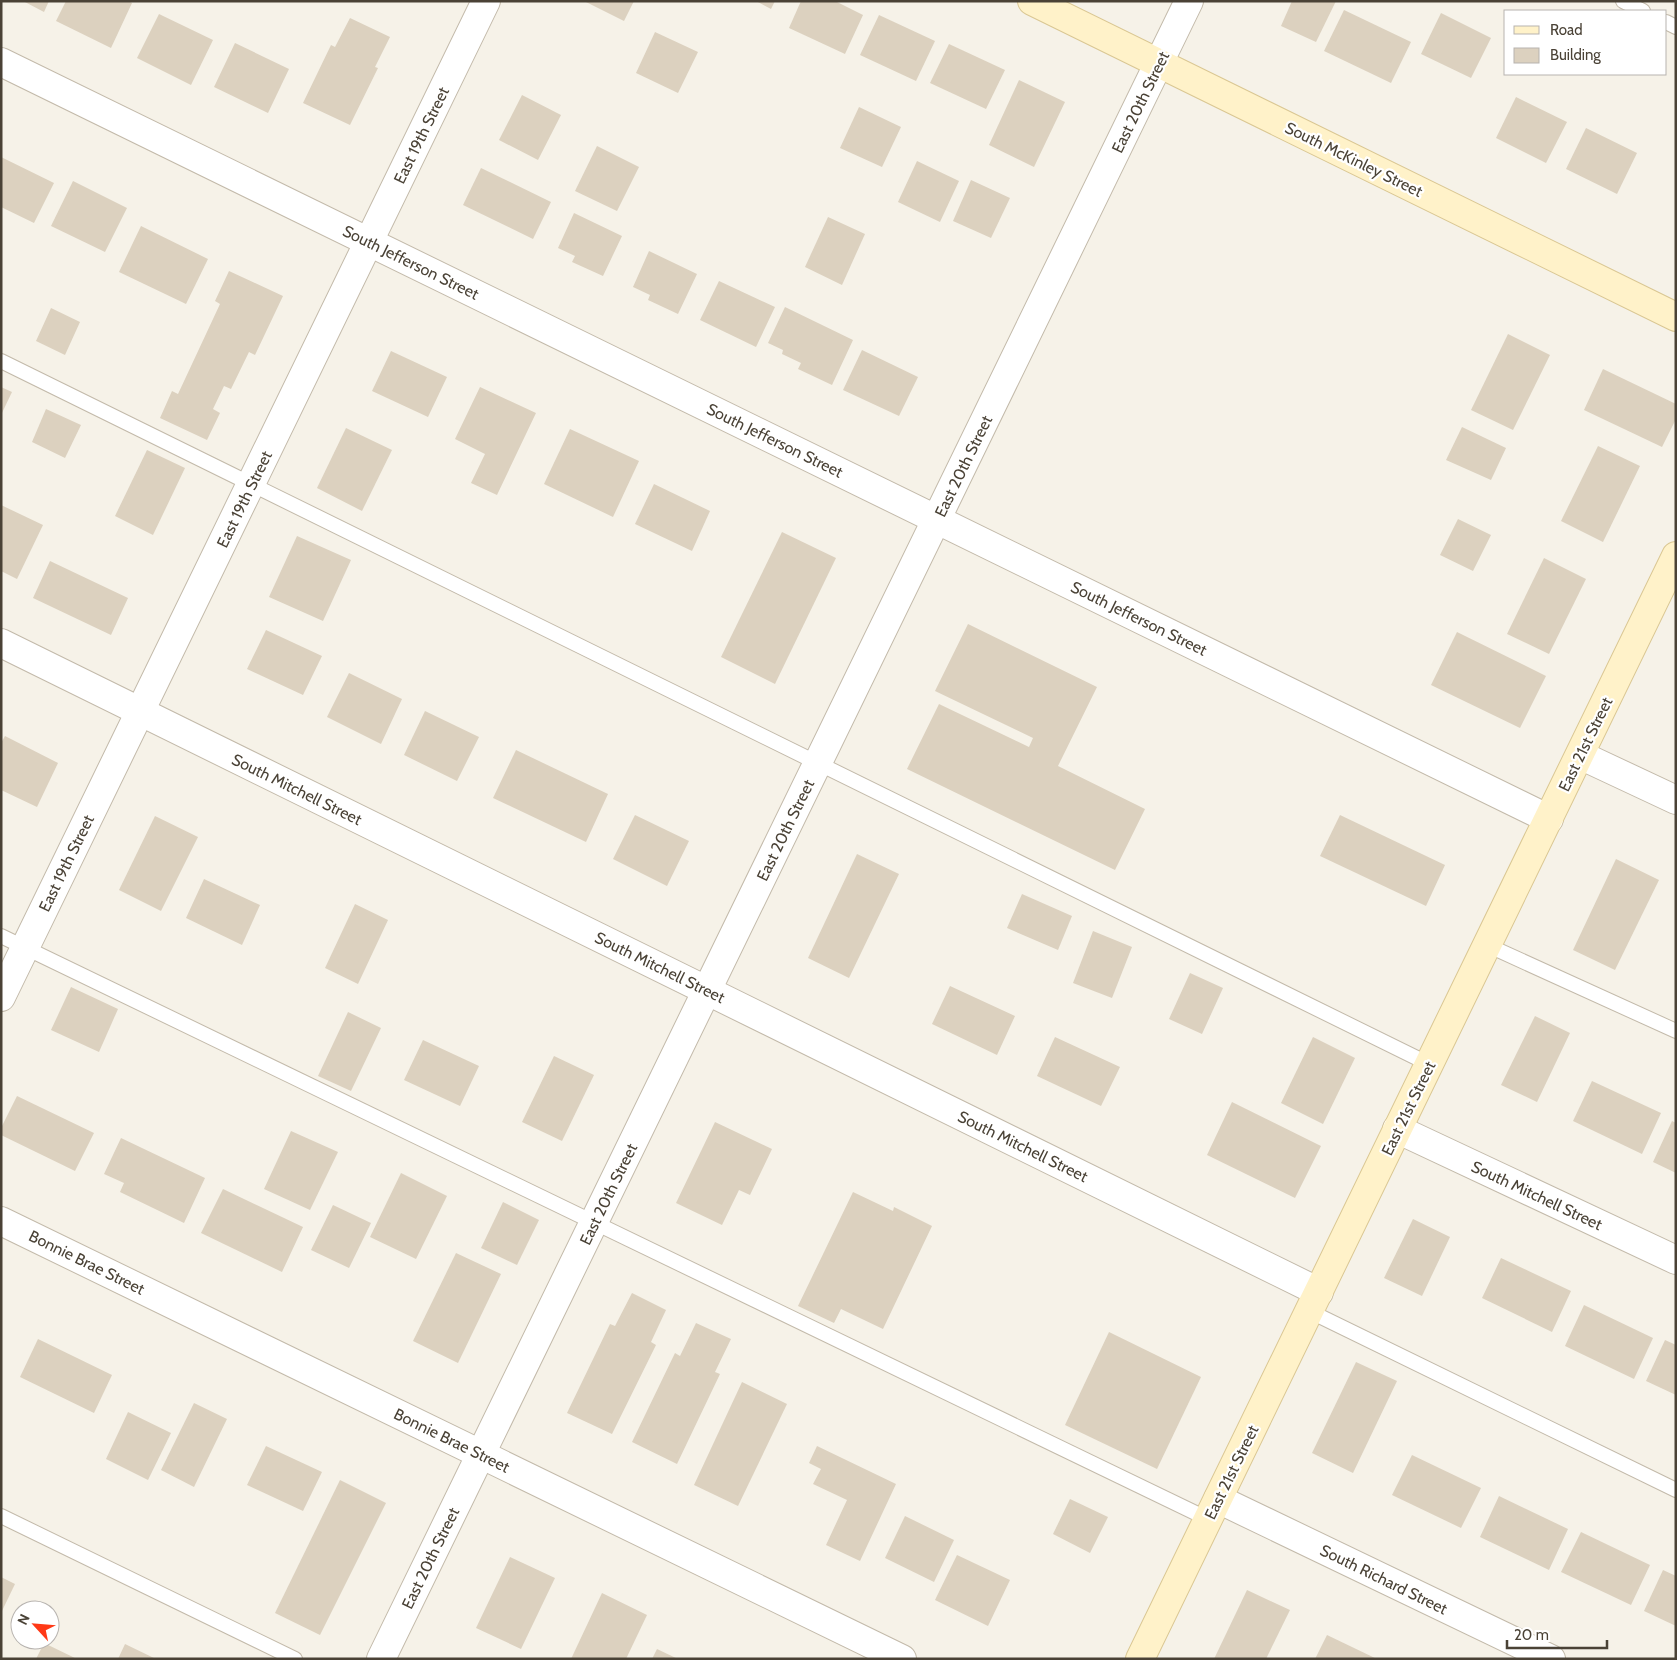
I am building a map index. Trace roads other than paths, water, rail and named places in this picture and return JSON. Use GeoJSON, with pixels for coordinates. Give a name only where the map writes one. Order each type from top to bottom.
{"type":"FeatureCollection","features":[{"type":"Feature","properties":{"kind":"street","name":"East 19th Street"},"geometry":{"type":"LineString","coordinates":[[1,997],[13,942],[140,712],[486,1]]}},
{"type":"Feature","properties":{"kind":"street","name":"South McKinley Street"},"geometry":{"type":"LineString","coordinates":[[1032,1],[1676,317]]}},
{"type":"Feature","properties":{"kind":"street","name":"East 20th Street"},"geometry":{"type":"LineString","coordinates":[[381,1659],[1189,1]]}},
{"type":"Feature","properties":{"kind":"street","name":"South Jefferson Street"},"geometry":{"type":"LineString","coordinates":[[1,62],[1549,819]]}},
{"type":"Feature","properties":{"kind":"street","name":"East 21st Street"},"geometry":{"type":"LineString","coordinates":[[1140,1659],[1487,945],[1673,568]]}},
{"type":"Feature","properties":{"kind":"street","name":"South Mitchell Street"},"geometry":{"type":"LineString","coordinates":[[1,643],[707,990],[1314,1301]]}},
{"type":"Feature","properties":{"kind":"street"},"geometry":{"type":"LineString","coordinates":[[1580,755],[1676,800]]}},
{"type":"Feature","properties":{"kind":"street","name":"South Mitchell Street"},"geometry":{"type":"LineString","coordinates":[[1398,1129],[1676,1260]]}},
{"type":"Feature","properties":{"kind":"street","name":"Bonnie Brae Street"},"geometry":{"type":"LineString","coordinates":[[1,1221],[902,1659]]}},
{"type":"Feature","properties":{"kind":"street","name":"South Richard Street"},"geometry":{"type":"LineString","coordinates":[[1213,1509],[1551,1659]]}},
{"type":"Feature","properties":{"kind":"lane"},"geometry":{"type":"LineString","coordinates":[[1623,1],[1641,10]]}},
{"type":"Feature","properties":{"kind":"lane"},"geometry":{"type":"LineString","coordinates":[[1,361],[1429,1064]]}},
{"type":"Feature","properties":{"kind":"lane"},"geometry":{"type":"LineString","coordinates":[[13,942],[594,1222],[1213,1509]]}},
{"type":"Feature","properties":{"kind":"lane"},"geometry":{"type":"LineString","coordinates":[[1487,945],[1676,1031]]}},
{"type":"Feature","properties":{"kind":"lane"},"geometry":{"type":"LineString","coordinates":[[1314,1301],[1676,1490]]}},
{"type":"Feature","properties":{"kind":"lane"},"geometry":{"type":"LineString","coordinates":[[1,1516],[295,1659]]}}]}
